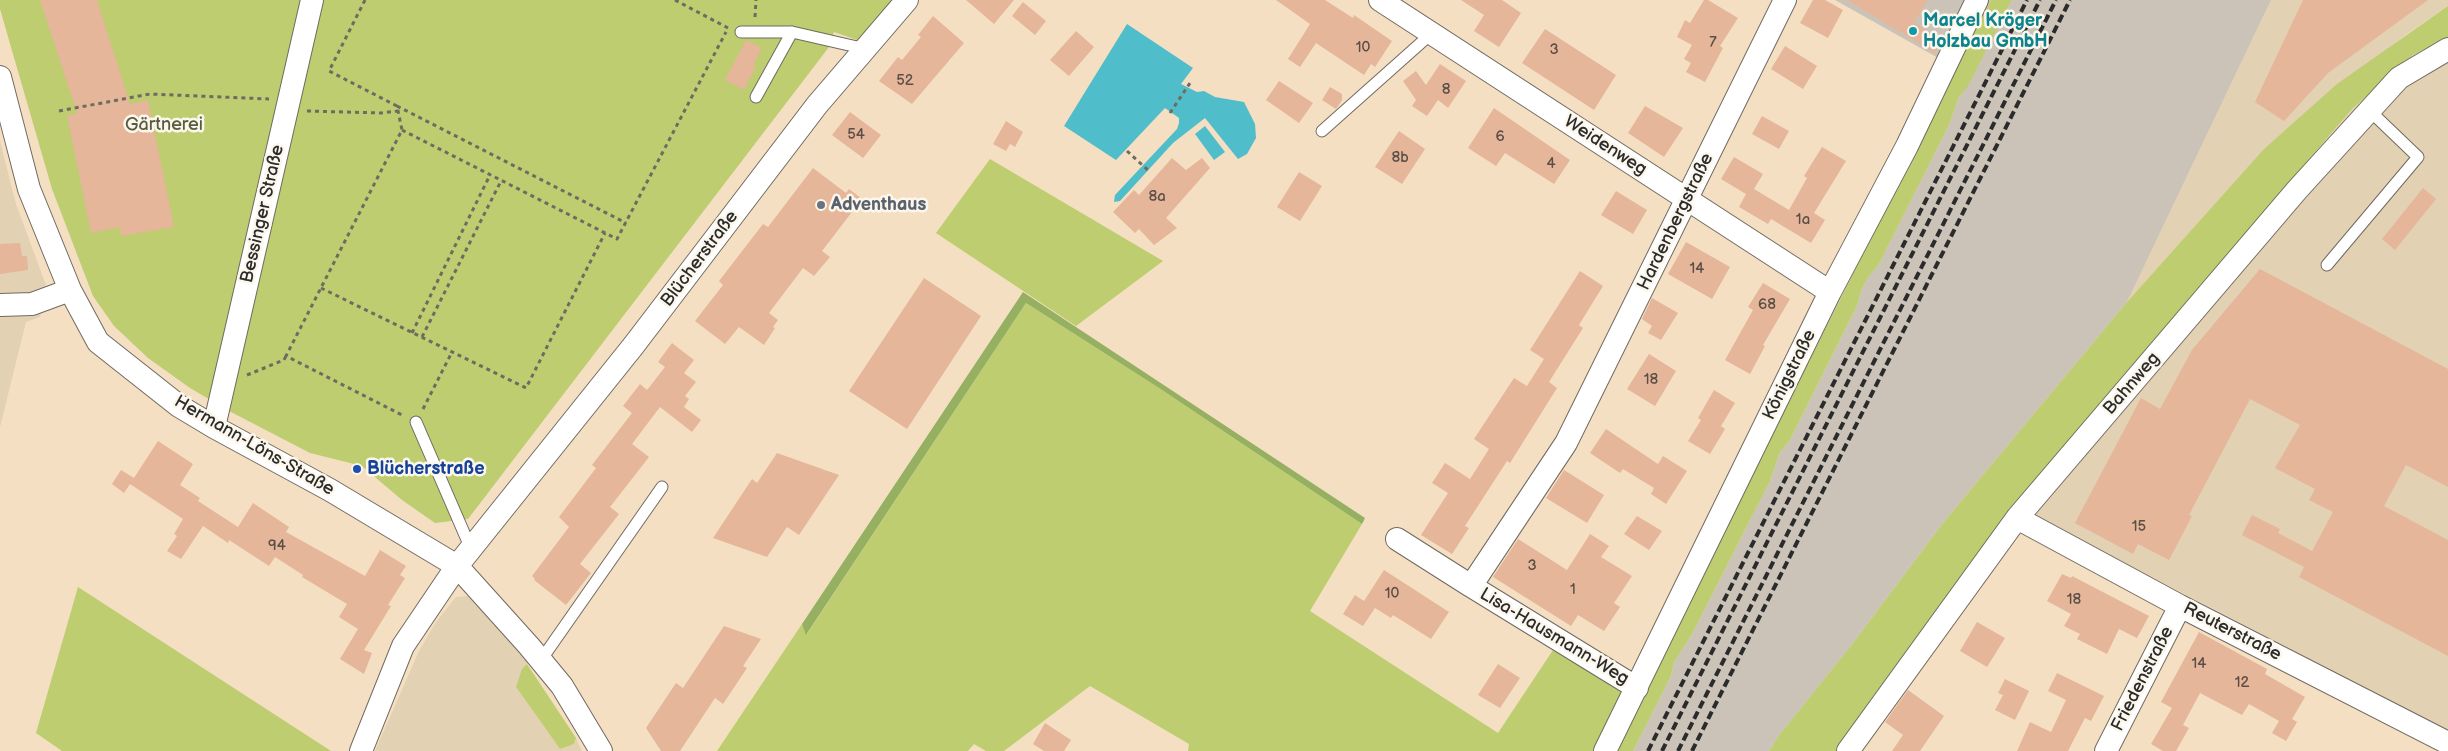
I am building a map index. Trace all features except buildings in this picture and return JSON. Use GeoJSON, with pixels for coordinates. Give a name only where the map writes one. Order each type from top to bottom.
{"type":"FeatureCollection","features":[{"type":"Feature","properties":{"kind":"street","name":"Bessinger Straße"},"geometry":{"type":"LineString","coordinates":[[214,427],[223,384],[296,106],[312,0]]}},
{"type":"Feature","properties":{"kind":"street","name":"Blücherstraße"},"geometry":{"type":"LineString","coordinates":[[361,751],[403,646],[464,557],[634,345],[817,105],[907,0]]}},
{"type":"Feature","properties":{"kind":"street","name":"Weidenweg"},"geometry":{"type":"LineString","coordinates":[[1380,0],[1830,292]]}},
{"type":"Feature","properties":{"kind":"street","name":"Hardenbergstraße"},"geometry":{"type":"LineString","coordinates":[[1566,443],[1785,0]]}},
{"type":"Feature","properties":{"kind":"street","name":"Königstraße"},"geometry":{"type":"LineString","coordinates":[[1605,751],[1830,292],[1907,146],[1977,0]]}},
{"type":"Feature","properties":{"kind":"street","name":"Bahnweg"},"geometry":{"type":"LineString","coordinates":[[1848,751],[2017,518],[2296,190],[2399,78],[2448,49]]}},
{"type":"Feature","properties":{"kind":"street","name":"Hermann-Löns-Straße"},"geometry":{"type":"LineString","coordinates":[[0,78],[29,189],[70,290],[98,342],[179,406],[214,427],[330,490],[464,557],[562,686],[601,751]]}},
{"type":"Feature","properties":{"kind":"street"},"geometry":{"type":"LineString","coordinates":[[0,305],[32,304],[70,290]]}},
{"type":"Feature","properties":{"kind":"street","name":"Lisa-Hausmann-Weg"},"geometry":{"type":"LineString","coordinates":[[1471,586],[1566,443]]}},
{"type":"Feature","properties":{"kind":"street","name":"Reuterstraße"},"geometry":{"type":"LineString","coordinates":[[2017,518],[2180,606],[2448,743]]}},
{"type":"Feature","properties":{"kind":"street","name":"Lisa-Hausmann-Weg"},"geometry":{"type":"LineString","coordinates":[[1396,539],[1637,688]]}},
{"type":"Feature","properties":{"kind":"street","name":"Friedenstraße"},"geometry":{"type":"LineString","coordinates":[[2106,751],[2180,606]]}},
{"type":"Feature","properties":{"kind":"lane"},"geometry":{"type":"LineString","coordinates":[[741,32],[792,32],[866,49]]}},
{"type":"Feature","properties":{"kind":"lane"},"geometry":{"type":"LineString","coordinates":[[756,97],[792,32]]}},
{"type":"Feature","properties":{"kind":"lane"},"geometry":{"type":"LineString","coordinates":[[1322,131],[1432,32]]}},
{"type":"Feature","properties":{"kind":"lane"},"geometry":{"type":"LineString","coordinates":[[2327,265],[2418,158],[2369,110]]}},
{"type":"Feature","properties":{"kind":"lane"},"geometry":{"type":"LineString","coordinates":[[416,422],[464,557]]}},
{"type":"Feature","properties":{"kind":"lane"},"geometry":{"type":"LineString","coordinates":[[541,660],[662,488]]}},
{"type":"Feature","properties":{"kind":"path"},"geometry":{"type":"LineString","coordinates":[[365,0],[329,71],[626,224]]}},
{"type":"Feature","properties":{"kind":"path"},"geometry":{"type":"LineString","coordinates":[[675,0],[728,28],[741,32]]}},
{"type":"Feature","properties":{"kind":"path"},"geometry":{"type":"LineString","coordinates":[[402,130],[618,239],[728,28]]}},
{"type":"Feature","properties":{"kind":"path"},"geometry":{"type":"LineString","coordinates":[[1170,113],[1190,83]]}},
{"type":"Feature","properties":{"kind":"path"},"geometry":{"type":"LineString","coordinates":[[59,111],[150,94],[381,113],[398,111]]}},
{"type":"Feature","properties":{"kind":"path"},"geometry":{"type":"LineString","coordinates":[[223,384],[284,360],[402,130],[397,106]]}},
{"type":"Feature","properties":{"kind":"path"},"geometry":{"type":"LineString","coordinates":[[1127,151],[1149,171]]}},
{"type":"Feature","properties":{"kind":"path"},"geometry":{"type":"LineString","coordinates":[[412,333],[490,175]]}},
{"type":"Feature","properties":{"kind":"path"},"geometry":{"type":"LineString","coordinates":[[422,338],[501,181]]}},
{"type":"Feature","properties":{"kind":"path"},"geometry":{"type":"LineString","coordinates":[[321,288],[526,388],[605,233]]}},
{"type":"Feature","properties":{"kind":"path"},"geometry":{"type":"LineString","coordinates":[[286,356],[416,422],[452,352]]}},
{"type":"Feature","properties":{"kind":"shaded area"},"geometry":{"type":"Polygon","coordinates":[[[1835,0],[1991,0],[1956,68],[1835,0]]]}},
{"type":"Feature","properties":{"kind":"shaded area"},"geometry":{"type":"Polygon","coordinates":[[[2012,0],[2271,0],[2127,302],[1943,523],[1850,647],[1780,734],[1769,751],[1633,751],[1671,676],[1674,662],[1691,636],[1770,481],[1780,452],[1790,440],[1857,306],[1861,291],[1868,277],[1878,266],[1949,125],[1959,97],[1968,85],[2012,0]]]}},
{"type":"Feature","properties":{"kind":"shaded area"},"geometry":{"type":"Polygon","coordinates":[[[2271,0],[2448,0],[2448,6],[2404,36],[2263,150],[2127,302],[2271,0]]]}},
{"type":"Feature","properties":{"kind":"shaded area"},"geometry":{"type":"Polygon","coordinates":[[[2448,37],[2448,730],[2020,509],[2352,109],[2413,55],[2448,37]]]}},
{"type":"Feature","properties":{"kind":"shaded area"},"geometry":{"type":"Polygon","coordinates":[[[0,141],[16,204],[47,288],[40,317],[26,322],[0,427],[0,141]]]}},
{"type":"Feature","properties":{"kind":"shaded area"},"geometry":{"type":"Polygon","coordinates":[[[471,596],[530,662],[527,664],[516,687],[560,749],[574,744],[576,738],[582,751],[375,751],[419,651],[436,622],[456,597],[471,596]]]}},
{"type":"Feature","properties":{"kind":"green space","name":"Gärtnerei"},"geometry":{"type":"Polygon","coordinates":[[[0,0],[894,0],[860,41],[834,32],[829,47],[468,519],[435,523],[402,500],[362,466],[310,453],[231,412],[190,388],[148,358],[114,326],[93,296],[52,189],[0,9],[0,0]]]}},
{"type":"Feature","properties":{"kind":"green space"},"geometry":{"type":"Polygon","coordinates":[[[1991,0],[2012,0],[1968,86],[1959,97],[1949,125],[1878,266],[1868,277],[1861,291],[1857,306],[1790,440],[1780,452],[1770,481],[1691,636],[1674,662],[1671,676],[1633,751],[1188,751],[1189,744],[1090,686],[1004,751],[986,751],[974,744],[968,751],[717,751],[802,624],[807,634],[1026,303],[1159,388],[1362,524],[1310,611],[1498,733],[1553,650],[1640,702],[1991,0]]]}},
{"type":"Feature","properties":{"kind":"green space"},"geometry":{"type":"Polygon","coordinates":[[[2448,6],[2448,37],[2413,55],[2352,109],[2288,184],[1837,751],[1769,751],[1780,734],[1850,647],[1943,523],[2127,302],[2263,150],[2337,84],[2448,6]]]}},
{"type":"Feature","properties":{"kind":"green space"},"geometry":{"type":"Polygon","coordinates":[[[990,159],[1163,261],[1076,326],[936,233],[990,159]]]}},
{"type":"Feature","properties":{"kind":"green space"},"geometry":{"type":"Polygon","coordinates":[[[1023,292],[1365,518],[1362,524],[1159,388],[1026,303],[806,635],[802,624],[1023,292]]]}},
{"type":"Feature","properties":{"kind":"green space"},"geometry":{"type":"Polygon","coordinates":[[[78,587],[331,751],[62,751],[36,733],[78,587]]]}},
{"type":"Feature","properties":{"kind":"green space"},"geometry":{"type":"Polygon","coordinates":[[[527,664],[576,738],[574,744],[560,749],[516,687],[522,669],[527,664]]]}},
{"type":"Feature","properties":{"kind":"water"},"geometry":{"type":"Polygon","coordinates":[[[1127,24],[1193,68],[1181,84],[1197,92],[1204,91],[1215,97],[1244,102],[1255,124],[1256,138],[1247,154],[1238,159],[1205,118],[1173,143],[1120,201],[1114,202],[1115,195],[1177,129],[1179,123],[1179,118],[1165,108],[1116,160],[1064,126],[1127,24]]]}},
{"type":"Feature","properties":{"kind":"water"},"geometry":{"type":"Polygon","coordinates":[[[1205,126],[1225,152],[1214,160],[1195,134],[1205,126]]]}},
{"type":"Feature","properties":{"kind":"railway"},"geometry":{"type":"LineString","coordinates":[[1648,751],[2027,0]]}},
{"type":"Feature","properties":{"kind":"railway"},"geometry":{"type":"LineString","coordinates":[[1662,751],[2040,0]]}},
{"type":"Feature","properties":{"kind":"railway"},"geometry":{"type":"LineString","coordinates":[[1678,751],[2056,0]]}},
{"type":"Feature","properties":{"kind":"railway"},"geometry":{"type":"LineString","coordinates":[[1692,751],[2070,0]]}},
{"type":"Feature","properties":{"kind":"place","name":"Marcel Kröger Holzbau GmbH"},"geometry":{"type":"Point","coordinates":[1913,31]}},
{"type":"Feature","properties":{"kind":"place","name":"Adventhaus"},"geometry":{"type":"Point","coordinates":[821,205]}},
{"type":"Feature","properties":{"kind":"place","name":"Blücherstraße"},"geometry":{"type":"Point","coordinates":[357,469]}}]}
